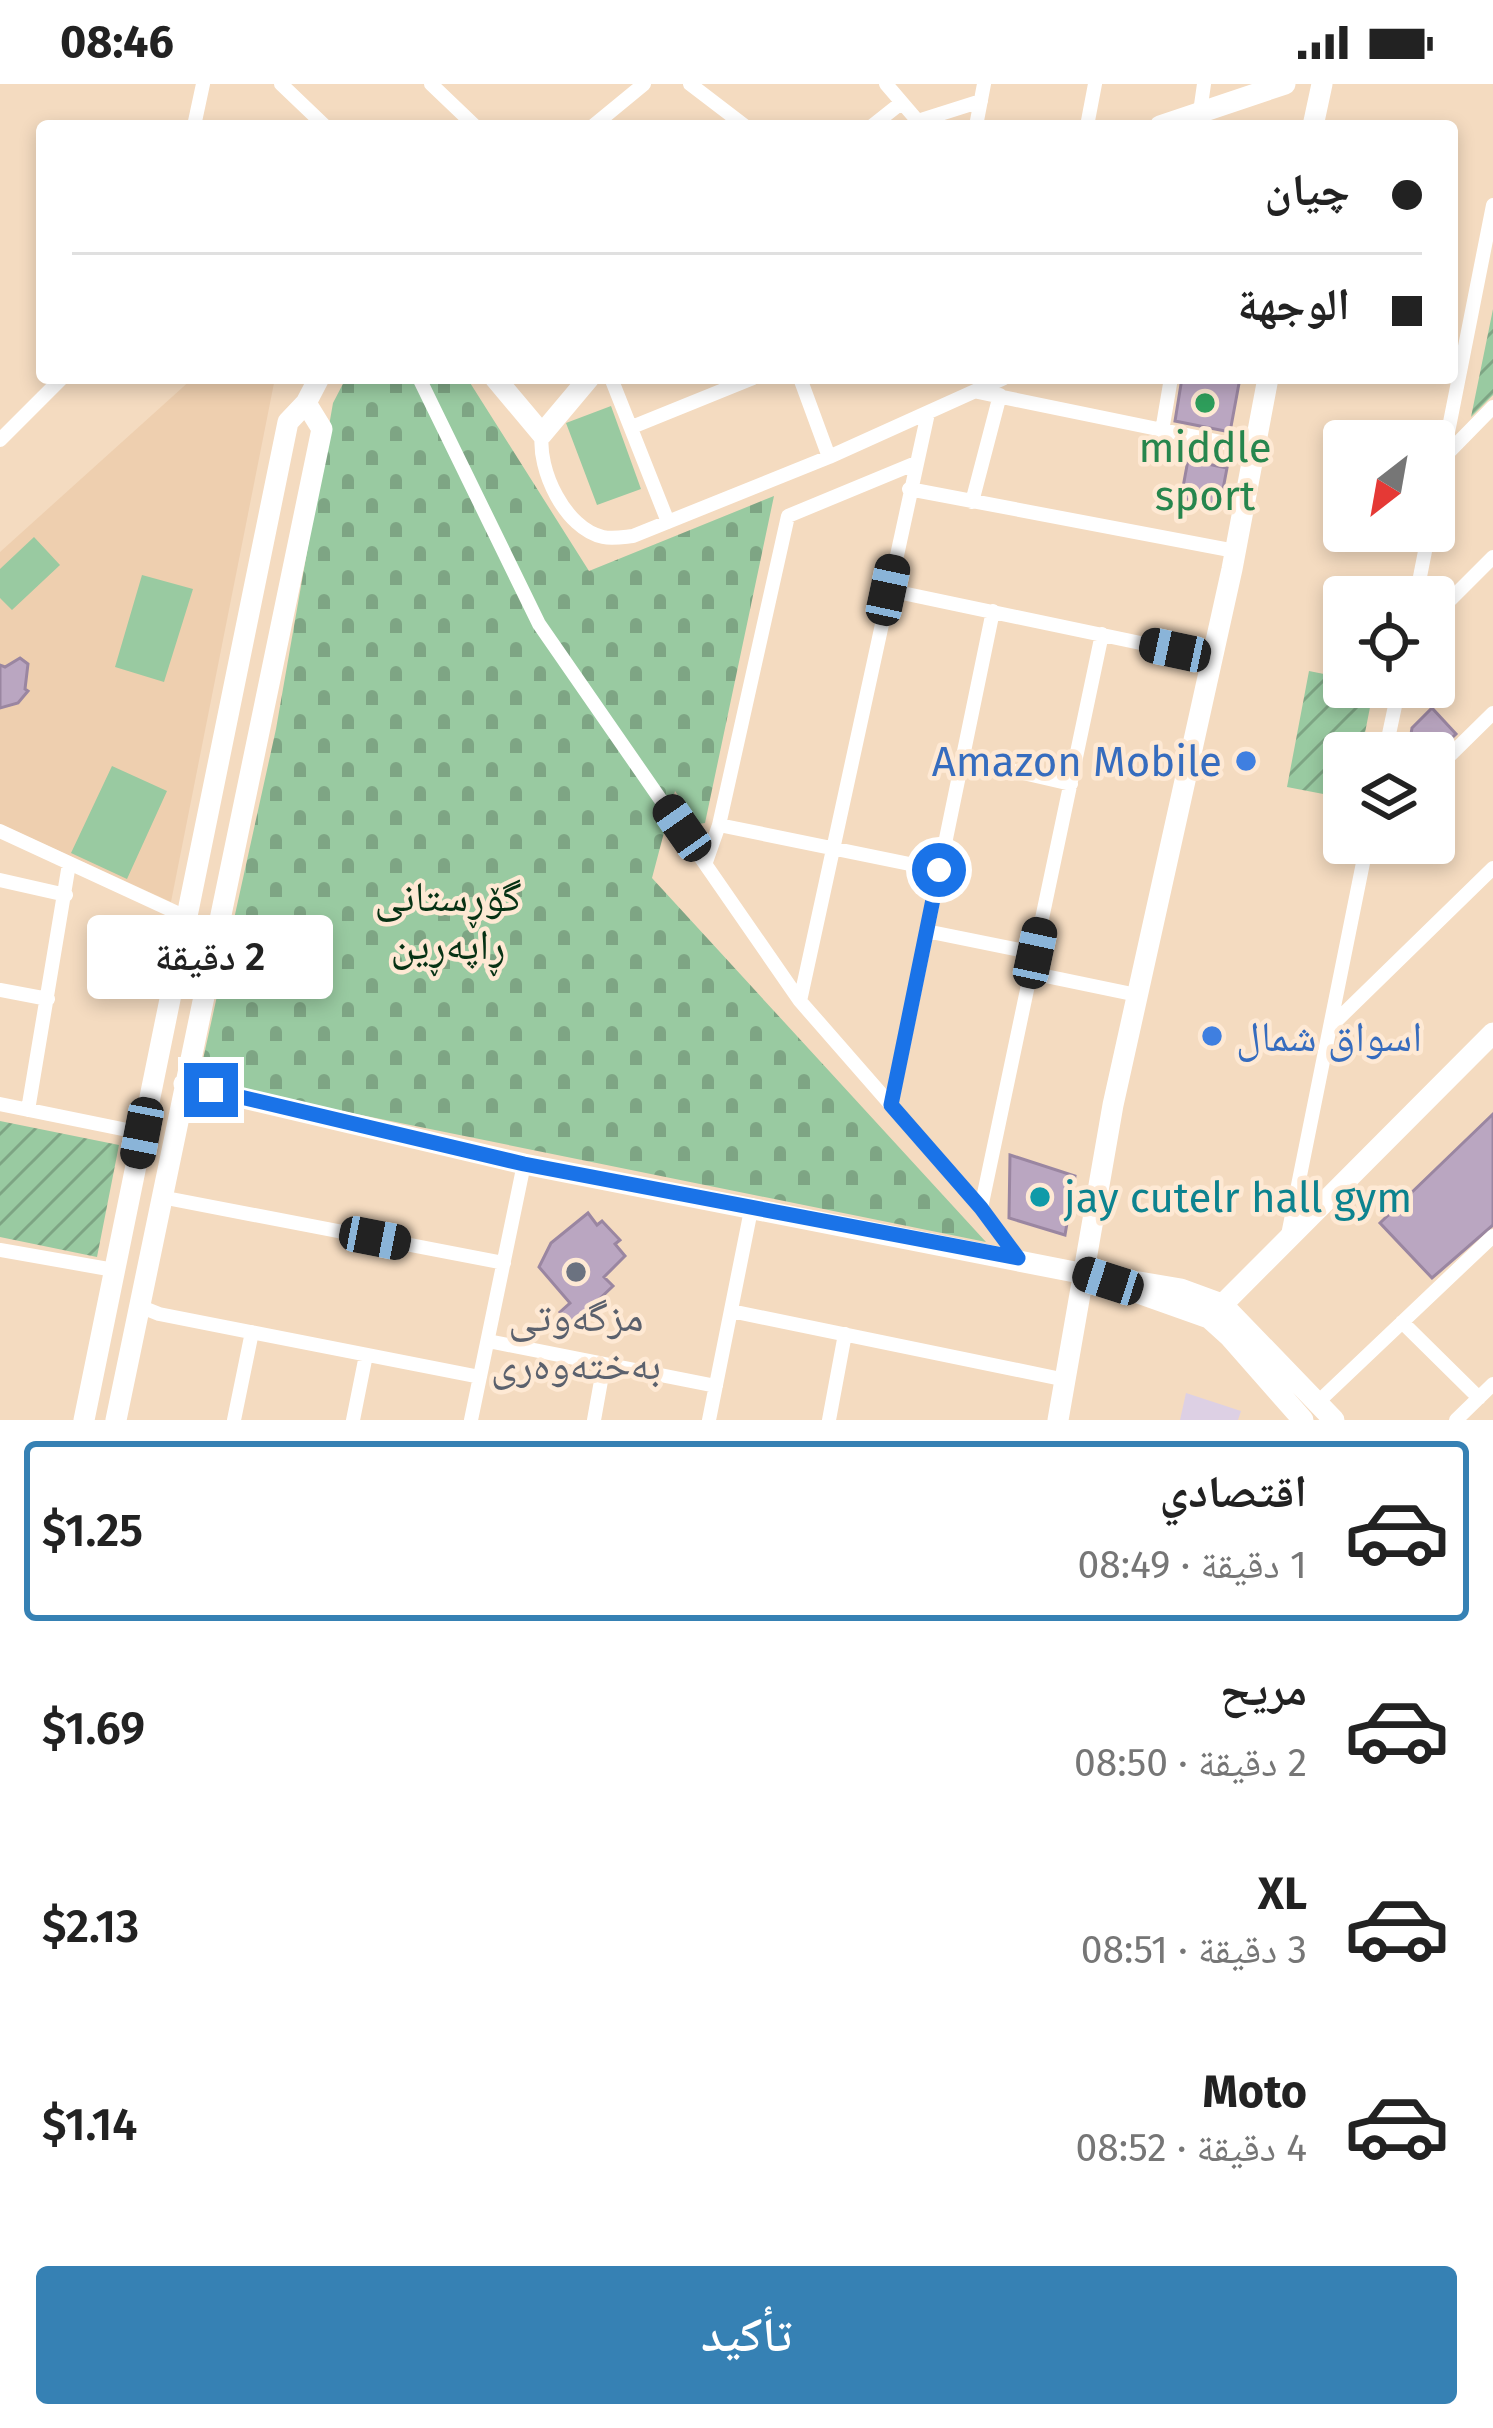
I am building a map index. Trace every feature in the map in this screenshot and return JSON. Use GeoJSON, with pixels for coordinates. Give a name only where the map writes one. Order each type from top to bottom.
{"type":"FeatureCollection","features":[{"type":"Feature","properties":{"kind":"street"},"geometry":{"type":"LineString","coordinates":[[195,120],[203,84]]}},
{"type":"Feature","properties":{"kind":"street"},"geometry":{"type":"LineString","coordinates":[[280,84],[319,120]]}},
{"type":"Feature","properties":{"kind":"street"},"geometry":{"type":"LineString","coordinates":[[431,84],[469,120]]}},
{"type":"Feature","properties":{"kind":"street"},"geometry":{"type":"LineString","coordinates":[[600,120],[644,84]]}},
{"type":"Feature","properties":{"kind":"street"},"geometry":{"type":"LineString","coordinates":[[690,84],[737,120]]}},
{"type":"Feature","properties":{"kind":"street"},"geometry":{"type":"LineString","coordinates":[[886,84],[916,120]]}},
{"type":"Feature","properties":{"kind":"street"},"geometry":{"type":"LineString","coordinates":[[977,120],[984,84]]}},
{"type":"Feature","properties":{"kind":"street"},"geometry":{"type":"LineString","coordinates":[[1088,120],[1095,84]]}},
{"type":"Feature","properties":{"kind":"street"},"geometry":{"type":"LineString","coordinates":[[1200,112],[1204,84]]}},
{"type":"Feature","properties":{"kind":"street"},"geometry":{"type":"LineString","coordinates":[[1177,120],[1285,84]]}},
{"type":"Feature","properties":{"kind":"street"},"geometry":{"type":"LineString","coordinates":[[1314,120],[1322,84]]}},
{"type":"Feature","properties":{"kind":"street"},"geometry":{"type":"LineString","coordinates":[[931,120],[981,101]]}},
{"type":"Feature","properties":{"kind":"street"},"geometry":{"type":"LineString","coordinates":[[880,120],[901,103]]}},
{"type":"Feature","properties":{"kind":"street"},"geometry":{"type":"LineString","coordinates":[[1458,382],[1493,205]]}},
{"type":"Feature","properties":{"kind":"street"},"geometry":{"type":"LineString","coordinates":[[0,440],[56,384]]}},
{"type":"Feature","properties":{"kind":"street"},"geometry":{"type":"LineString","coordinates":[[120,1419],[205,980],[322,430],[306,403],[304,384]]}},
{"type":"Feature","properties":{"kind":"street"},"geometry":{"type":"LineString","coordinates":[[84,1420],[288,422],[316,384]]}},
{"type":"Feature","properties":{"kind":"street"},"geometry":{"type":"LineString","coordinates":[[422,384],[539,624],[800,1000],[981,1208],[1018,1258]]}},
{"type":"Feature","properties":{"kind":"street"},"geometry":{"type":"LineString","coordinates":[[500,384],[542,434]]}},
{"type":"Feature","properties":{"kind":"street"},"geometry":{"type":"LineString","coordinates":[[584,384],[542,434],[541,458],[576,521],[588,531],[617,538],[829,457],[991,384]]}},
{"type":"Feature","properties":{"kind":"street"},"geometry":{"type":"LineString","coordinates":[[613,384],[668,522]]}},
{"type":"Feature","properties":{"kind":"street"},"geometry":{"type":"LineString","coordinates":[[632,427],[727,384]]}},
{"type":"Feature","properties":{"kind":"street"},"geometry":{"type":"LineString","coordinates":[[802,384],[829,457]]}},
{"type":"Feature","properties":{"kind":"street"},"geometry":{"type":"LineString","coordinates":[[1162,431],[1170,384]]}},
{"type":"Feature","properties":{"kind":"street"},"geometry":{"type":"LineString","coordinates":[[1058,1420],[1113,1105],[1235,551],[1267,384]]}},
{"type":"Feature","properties":{"kind":"street"},"geometry":{"type":"LineString","coordinates":[[1451,420],[1458,384]]}},
{"type":"Feature","properties":{"kind":"street"},"geometry":{"type":"LineString","coordinates":[[973,392],[1255,449]]}},
{"type":"Feature","properties":{"kind":"street"},"geometry":{"type":"LineString","coordinates":[[972,502],[1000,395]]}},
{"type":"Feature","properties":{"kind":"street"},"geometry":{"type":"LineString","coordinates":[[1455,446],[1493,407]]}},
{"type":"Feature","properties":{"kind":"street"},"geometry":{"type":"LineString","coordinates":[[800,1000],[928,413]]}},
{"type":"Feature","properties":{"kind":"street"},"geometry":{"type":"LineString","coordinates":[[706,862],[719,825],[788,516],[916,463]]}},
{"type":"Feature","properties":{"kind":"street"},"geometry":{"type":"LineString","coordinates":[[910,489],[1235,551]]}},
{"type":"Feature","properties":{"kind":"street"},"geometry":{"type":"LineString","coordinates":[[1455,595],[1493,557]]}},
{"type":"Feature","properties":{"kind":"street"},"geometry":{"type":"LineString","coordinates":[[888,590],[1212,658]]}},
{"type":"Feature","properties":{"kind":"street"},"geometry":{"type":"LineString","coordinates":[[891,1105],[993,611]]}},
{"type":"Feature","properties":{"kind":"street"},"geometry":{"type":"LineString","coordinates":[[981,1208],[1102,634]]}},
{"type":"Feature","properties":{"kind":"street"},"geometry":{"type":"LineString","coordinates":[[1455,750],[1493,713]]}},
{"type":"Feature","properties":{"kind":"street"},"geometry":{"type":"LineString","coordinates":[[962,759],[1070,784]]}},
{"type":"Feature","properties":{"kind":"street"},"geometry":{"type":"LineString","coordinates":[[719,825],[939,870]]}},
{"type":"Feature","properties":{"kind":"street"},"geometry":{"type":"LineString","coordinates":[[0,831],[186,917]]}},
{"type":"Feature","properties":{"kind":"street"},"geometry":{"type":"LineString","coordinates":[[28,1110],[69,864]]}},
{"type":"Feature","properties":{"kind":"street"},"geometry":{"type":"LineString","coordinates":[[1288,1235],[1363,864]]}},
{"type":"Feature","properties":{"kind":"street"},"geometry":{"type":"LineString","coordinates":[[1330,1027],[1493,868]]}},
{"type":"Feature","properties":{"kind":"street"},"geometry":{"type":"LineString","coordinates":[[0,880],[66,895]]}},
{"type":"Feature","properties":{"kind":"street"},"geometry":{"type":"LineString","coordinates":[[926,931],[1035,953]]}},
{"type":"Feature","properties":{"kind":"street"},"geometry":{"type":"LineString","coordinates":[[1031,973],[1137,995]]}},
{"type":"Feature","properties":{"kind":"street"},"geometry":{"type":"LineString","coordinates":[[174,976],[205,980]]}},
{"type":"Feature","properties":{"kind":"street"},"geometry":{"type":"LineString","coordinates":[[0,990],[48,999]]}},
{"type":"Feature","properties":{"kind":"street"},"geometry":{"type":"LineString","coordinates":[[1215,1311],[1493,1033]]}},
{"type":"Feature","properties":{"kind":"street"},"geometry":{"type":"LineString","coordinates":[[184,1084],[524,1164],[1018,1258],[1215,1311],[1300,1412],[1334,1420]]}},
{"type":"Feature","properties":{"kind":"street"},"geometry":{"type":"LineString","coordinates":[[0,1104],[142,1133]]}},
{"type":"Feature","properties":{"kind":"street"},"geometry":{"type":"LineString","coordinates":[[471,1420],[524,1164]]}},
{"type":"Feature","properties":{"kind":"street"},"geometry":{"type":"LineString","coordinates":[[161,1197],[504,1263]]}},
{"type":"Feature","properties":{"kind":"street"},"geometry":{"type":"LineString","coordinates":[[712,1420],[752,1205]]}},
{"type":"Feature","properties":{"kind":"street"},"geometry":{"type":"LineString","coordinates":[[1300,1412],[1490,1246]]}},
{"type":"Feature","properties":{"kind":"street"},"geometry":{"type":"LineString","coordinates":[[0,1250],[114,1270]]}},
{"type":"Feature","properties":{"kind":"street"},"geometry":{"type":"LineString","coordinates":[[139,1306],[480,1377]]}},
{"type":"Feature","properties":{"kind":"street"},"geometry":{"type":"LineString","coordinates":[[730,1311],[1066,1380]]}},
{"type":"Feature","properties":{"kind":"street"},"geometry":{"type":"LineString","coordinates":[[1402,1322],[1479,1398]]}},
{"type":"Feature","properties":{"kind":"street"},"geometry":{"type":"LineString","coordinates":[[234,1420],[252,1332]]}},
{"type":"Feature","properties":{"kind":"street"},"geometry":{"type":"LineString","coordinates":[[830,1420],[845,1334]]}},
{"type":"Feature","properties":{"kind":"street"},"geometry":{"type":"LineString","coordinates":[[488,1341],[716,1386]]}},
{"type":"Feature","properties":{"kind":"street"},"geometry":{"type":"LineString","coordinates":[[352,1420],[367,1354]]}},
{"type":"Feature","properties":{"kind":"street"},"geometry":{"type":"LineString","coordinates":[[594,1420],[604,1364]]}},
{"type":"Feature","properties":{"kind":"street"},"geometry":{"type":"LineString","coordinates":[[1456,1420],[1493,1384]]}},
{"type":"Feature","properties":{"kind":"shaded area"},"geometry":{"type":"Polygon","coordinates":[[[186,384],[274,384],[171,902],[0,824],[0,552],[186,384]]]}},
{"type":"Feature","properties":{"kind":"shaded area"},"geometry":{"type":"Polygon","coordinates":[[[1186,1393],[1241,1411],[1238,1420],[1180,1420],[1186,1393]]]}},
{"type":"Feature","properties":{"kind":"green space"},"geometry":{"type":"Polygon","coordinates":[[[1493,309],[1493,395],[1471,417],[1493,309]]]}},
{"type":"Feature","properties":{"kind":"green space","name":"گۆڕستانی ڕاپەڕین"},"geometry":{"type":"Polygon","coordinates":[[[343,384],[471,384],[589,571],[774,496],[705,823],[698,824],[675,791],[652,878],[986,1242],[198,1082],[276,729],[333,403],[343,384]]]}},
{"type":"Feature","properties":{"kind":"green space"},"geometry":{"type":"Polygon","coordinates":[[[611,406],[641,489],[597,505],[566,423],[611,406]]]}},
{"type":"Feature","properties":{"kind":"green space"},"geometry":{"type":"Polygon","coordinates":[[[34,537],[60,565],[12,610],[0,598],[0,569],[34,537]]]}},
{"type":"Feature","properties":{"kind":"green space"},"geometry":{"type":"Polygon","coordinates":[[[142,575],[193,589],[164,682],[115,667],[142,575]]]}},
{"type":"Feature","properties":{"kind":"green space"},"geometry":{"type":"Polygon","coordinates":[[[1309,671],[1323,674],[1323,708],[1370,708],[1365,732],[1323,732],[1323,794],[1287,787],[1309,671]]]}},
{"type":"Feature","properties":{"kind":"green space"},"geometry":{"type":"Polygon","coordinates":[[[112,766],[167,791],[127,879],[71,853],[112,766]]]}},
{"type":"Feature","properties":{"kind":"green space"},"geometry":{"type":"Polygon","coordinates":[[[0,1121],[119,1145],[97,1257],[0,1237],[0,1121]]]}},
{"type":"Feature","properties":{"kind":"building","name":"middle sport"},"geometry":{"type":"Polygon","coordinates":[[[1181,384],[1239,384],[1230,432],[1175,421],[1181,384]]]}},
{"type":"Feature","properties":{"kind":"building"},"geometry":{"type":"Polygon","coordinates":[[[1188,460],[1227,468],[1220,505],[1181,498],[1188,460]]]}},
{"type":"Feature","properties":{"kind":"building"},"geometry":{"type":"Polygon","coordinates":[[[20,658],[28,664],[28,691],[18,703],[0,708],[0,665],[20,658]]]}},
{"type":"Feature","properties":{"kind":"building"},"geometry":{"type":"Polygon","coordinates":[[[1432,708],[1454,732],[1411,732],[1432,708]]]}},
{"type":"Feature","properties":{"kind":"building"},"geometry":{"type":"Polygon","coordinates":[[[1493,1114],[1493,1225],[1432,1278],[1380,1223],[1493,1114]]]}},
{"type":"Feature","properties":{"kind":"building","name":"jay cutelr hall gym"},"geometry":{"type":"Polygon","coordinates":[[[1010,1155],[1075,1176],[1065,1235],[1009,1218],[1010,1155]]]}},
{"type":"Feature","properties":{"kind":"building","name":"مزگەوتی بەختەوەری"},"geometry":{"type":"Polygon","coordinates":[[[588,1213],[620,1240],[615,1244],[625,1256],[604,1277],[613,1286],[572,1325],[560,1312],[570,1303],[539,1267],[551,1243],[588,1213]]]}},
{"type":"Feature","properties":{"kind":"place","name":"middle sport"},"geometry":{"type":"Point","coordinates":[1205,403]}},
{"type":"Feature","properties":{"kind":"place","name":"Amazon Mobile"},"geometry":{"type":"Point","coordinates":[1246,761]}},
{"type":"Feature","properties":{"kind":"place","name":"اسواق شمال"},"geometry":{"type":"Point","coordinates":[1212,1036]}},
{"type":"Feature","properties":{"kind":"place","name":"jay cutelr hall gym"},"geometry":{"type":"Point","coordinates":[1040,1197]}},
{"type":"Feature","properties":{"kind":"place","name":"مزگەوتی بەختەوەری"},"geometry":{"type":"Point","coordinates":[576,1272]}},
{"type":"Feature","properties":{"kind":"route"},"geometry":{"type":"LineString","coordinates":[[211,1090],[524,1164],[1018,1258],[891,1105],[939,870]]}}]}
